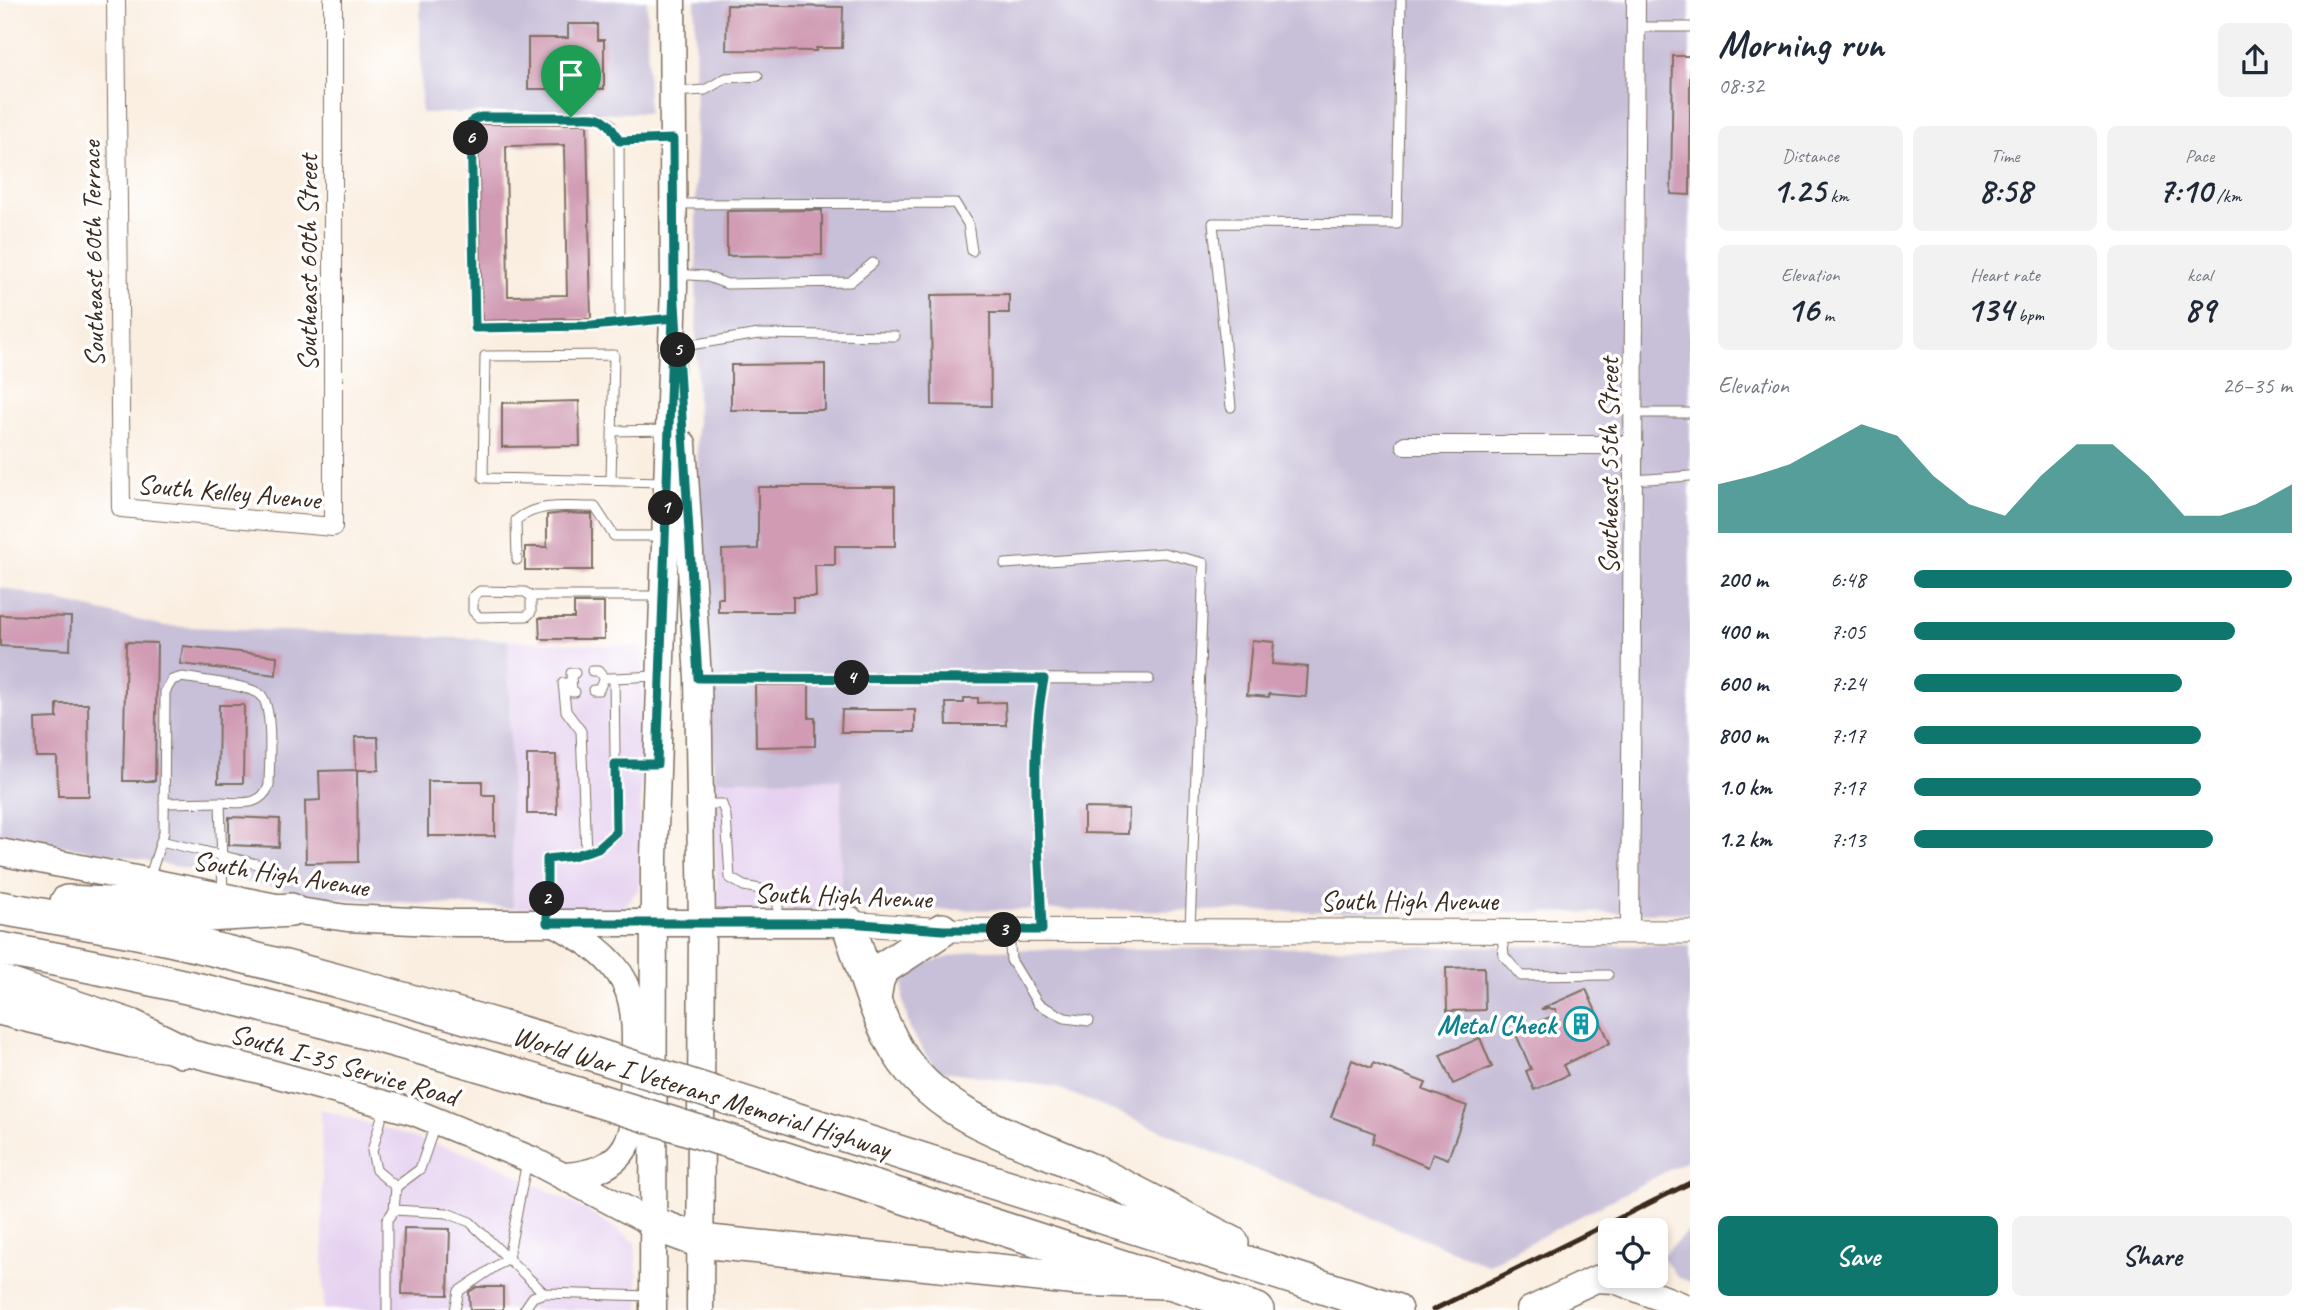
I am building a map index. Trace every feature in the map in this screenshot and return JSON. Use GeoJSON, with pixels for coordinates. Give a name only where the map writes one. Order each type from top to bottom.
{"type":"FeatureCollection","features":[{"type":"Feature","properties":{"kind":"highway"},"geometry":{"type":"LineString","coordinates":[[0,898],[148,906],[207,915],[291,910]]}},
{"type":"Feature","properties":{"kind":"highway","name":"World War I Veterans Memorial Highway"},"geometry":{"type":"LineString","coordinates":[[0,908],[142,933],[263,961],[428,1005],[586,1052],[1395,1310]]}},
{"type":"Feature","properties":{"kind":"highway"},"geometry":{"type":"LineString","coordinates":[[848,923],[889,1034],[904,1060],[946,1104],[985,1126],[1090,1170],[1312,1284]]}},
{"type":"Feature","properties":{"kind":"highway"},"geometry":{"type":"LineString","coordinates":[[874,999],[882,969],[943,930]]}},
{"type":"Feature","properties":{"kind":"highway","name":"World War I Veterans Memorial Highway"},"geometry":{"type":"LineString","coordinates":[[0,950],[74,962],[237,998],[424,1047],[1257,1310]]}},
{"type":"Feature","properties":{"kind":"highway"},"geometry":{"type":"LineString","coordinates":[[0,982],[131,1026],[181,1051]]}},
{"type":"Feature","properties":{"kind":"highway"},"geometry":{"type":"LineString","coordinates":[[654,1224],[701,1241],[1079,1279],[1165,1282]]}},
{"type":"Feature","properties":{"kind":"main road"},"geometry":{"type":"LineString","coordinates":[[672,0],[674,280],[698,678],[702,923],[701,1310]]}},
{"type":"Feature","properties":{"kind":"main road"},"geometry":{"type":"LineString","coordinates":[[653,1303],[654,857],[674,280]]}},
{"type":"Feature","properties":{"kind":"main road","name":"South High Avenue"},"geometry":{"type":"LineString","coordinates":[[0,852],[291,910],[347,918],[551,923],[848,923]]}},
{"type":"Feature","properties":{"kind":"main road"},"geometry":{"type":"LineString","coordinates":[[551,923],[588,942],[617,970],[629,995],[634,1033],[632,1132],[625,1148],[610,1163],[592,1174],[566,1177]]}},
{"type":"Feature","properties":{"kind":"main road","name":"South I-35 Service Road"},"geometry":{"type":"LineString","coordinates":[[0,1012],[130,1044],[181,1051],[386,1104],[437,1121],[528,1158],[654,1224]]}},
{"type":"Feature","properties":{"kind":"main road"},"geometry":{"type":"LineString","coordinates":[[1530,1310],[1596,1279],[1615,1280],[1690,1309]]}},
{"type":"Feature","properties":{"kind":"street","name":"Southeast 60th Terrace"},"geometry":{"type":"LineString","coordinates":[[116,0],[121,508]]}},
{"type":"Feature","properties":{"kind":"street","name":"Southeast 60th Street"},"geometry":{"type":"LineString","coordinates":[[333,0],[333,527]]}},
{"type":"Feature","properties":{"kind":"street","name":"Southeast 55th Street"},"geometry":{"type":"LineString","coordinates":[[1630,932],[1636,0]]}},
{"type":"Feature","properties":{"kind":"street"},"geometry":{"type":"LineString","coordinates":[[1405,445],[1634,445]]}},
{"type":"Feature","properties":{"kind":"street","name":"South Kelley Avenue"},"geometry":{"type":"LineString","coordinates":[[121,508],[333,527]]}},
{"type":"Feature","properties":{"kind":"street","name":"South High Avenue"},"geometry":{"type":"LineString","coordinates":[[848,923],[943,930],[1690,932]]}},
{"type":"Feature","properties":{"kind":"lane"},"geometry":{"type":"LineString","coordinates":[[1231,407],[1213,223],[1397,225],[1401,0]]}},
{"type":"Feature","properties":{"kind":"lane"},"geometry":{"type":"LineString","coordinates":[[1636,27],[1690,27]]}},
{"type":"Feature","properties":{"kind":"lane"},"geometry":{"type":"LineString","coordinates":[[673,93],[705,90],[726,78],[758,76]]}},
{"type":"Feature","properties":{"kind":"lane"},"geometry":{"type":"LineString","coordinates":[[620,324],[619,141],[610,123],[601,117],[481,117],[473,120],[475,328],[620,324],[673,318]]}},
{"type":"Feature","properties":{"kind":"lane"},"geometry":{"type":"LineString","coordinates":[[619,141],[673,139]]}},
{"type":"Feature","properties":{"kind":"lane"},"geometry":{"type":"LineString","coordinates":[[673,204],[955,203],[968,224],[972,251]]}},
{"type":"Feature","properties":{"kind":"lane"},"geometry":{"type":"LineString","coordinates":[[674,280],[705,276],[727,284],[850,282],[873,263]]}},
{"type":"Feature","properties":{"kind":"lane"},"geometry":{"type":"LineString","coordinates":[[677,347],[759,334],[895,336]]}},
{"type":"Feature","properties":{"kind":"lane"},"geometry":{"type":"LineString","coordinates":[[611,481],[614,355],[485,356],[483,478],[611,481],[667,482]]}},
{"type":"Feature","properties":{"kind":"lane"},"geometry":{"type":"LineString","coordinates":[[1634,412],[1690,413]]}},
{"type":"Feature","properties":{"kind":"lane"},"geometry":{"type":"LineString","coordinates":[[613,431],[669,430]]}},
{"type":"Feature","properties":{"kind":"lane"},"geometry":{"type":"LineString","coordinates":[[1634,480],[1690,476]]}},
{"type":"Feature","properties":{"kind":"lane"},"geometry":{"type":"LineString","coordinates":[[516,560],[516,520],[526,512],[538,508],[596,507],[614,536],[665,536]]}},
{"type":"Feature","properties":{"kind":"lane"},"geometry":{"type":"LineString","coordinates":[[1005,564],[1164,553],[1203,563],[1190,931]]}},
{"type":"Feature","properties":{"kind":"lane"},"geometry":{"type":"LineString","coordinates":[[531,596],[531,612],[527,616],[479,617],[473,611],[473,597],[480,591],[525,592],[531,596],[663,596]]}},
{"type":"Feature","properties":{"kind":"lane"},"geometry":{"type":"LineString","coordinates":[[592,671],[598,671],[604,678],[660,676]]}},
{"type":"Feature","properties":{"kind":"lane"},"geometry":{"type":"LineString","coordinates":[[575,673],[571,673],[570,683],[572,692],[575,692]]}},
{"type":"Feature","properties":{"kind":"lane"},"geometry":{"type":"LineString","coordinates":[[148,882],[164,832],[164,803],[166,692],[172,680],[181,677],[248,689],[261,695],[268,707],[269,786],[265,796],[257,802],[164,803]]}},
{"type":"Feature","properties":{"kind":"lane"},"geometry":{"type":"LineString","coordinates":[[593,690],[599,690],[604,678]]}},
{"type":"Feature","properties":{"kind":"lane"},"geometry":{"type":"LineString","coordinates":[[551,923],[547,859],[598,848],[616,832],[612,814],[611,751],[614,678]]}},
{"type":"Feature","properties":{"kind":"lane"},"geometry":{"type":"LineString","coordinates":[[698,678],[1149,679]]}},
{"type":"Feature","properties":{"kind":"lane"},"geometry":{"type":"LineString","coordinates":[[1042,930],[1037,743],[1039,705],[1044,679]]}},
{"type":"Feature","properties":{"kind":"lane"},"geometry":{"type":"LineString","coordinates":[[570,683],[563,683],[566,711],[581,731],[587,752],[586,852]]}},
{"type":"Feature","properties":{"kind":"lane"},"geometry":{"type":"LineString","coordinates":[[613,765],[657,764]]}},
{"type":"Feature","properties":{"kind":"lane"},"geometry":{"type":"LineString","coordinates":[[220,803],[223,897]]}},
{"type":"Feature","properties":{"kind":"lane"},"geometry":{"type":"LineString","coordinates":[[700,804],[722,804],[726,816],[730,878],[744,886],[770,891],[778,899],[778,923]]}},
{"type":"Feature","properties":{"kind":"lane"},"geometry":{"type":"LineString","coordinates":[[161,841],[265,866]]}},
{"type":"Feature","properties":{"kind":"lane"},"geometry":{"type":"LineString","coordinates":[[1009,930],[1011,960],[1038,1004],[1065,1018],[1089,1021]]}},
{"type":"Feature","properties":{"kind":"lane"},"geometry":{"type":"LineString","coordinates":[[1502,932],[1504,956],[1521,976],[1608,975]]}},
{"type":"Feature","properties":{"kind":"lane"},"geometry":{"type":"LineString","coordinates":[[386,1104],[372,1151],[376,1170],[396,1187]]}},
{"type":"Feature","properties":{"kind":"lane"},"geometry":{"type":"LineString","coordinates":[[387,1310],[387,1220],[394,1210],[396,1187],[420,1169],[437,1121]]}},
{"type":"Feature","properties":{"kind":"lane"},"geometry":{"type":"LineString","coordinates":[[455,1310],[459,1291],[508,1258],[528,1158]]}},
{"type":"Feature","properties":{"kind":"lane"},"geometry":{"type":"LineString","coordinates":[[394,1210],[447,1213],[470,1222],[544,1293]]}},
{"type":"Feature","properties":{"kind":"lane"},"geometry":{"type":"LineString","coordinates":[[524,1310],[533,1297],[544,1293],[653,1303]]}},
{"type":"Feature","properties":{"kind":"shaded area"},"geometry":{"type":"Polygon","coordinates":[[[420,0],[647,0],[648,113],[421,113],[420,0]]]}},
{"type":"Feature","properties":{"kind":"shaded area"},"geometry":{"type":"Polygon","coordinates":[[[695,0],[1690,0],[1690,913],[841,909],[841,779],[714,780],[697,445],[695,0]]]}},
{"type":"Feature","properties":{"kind":"shaded area"},"geometry":{"type":"Polygon","coordinates":[[[0,587],[163,626],[508,640],[513,908],[323,898],[136,858],[0,835],[0,587]]]}},
{"type":"Feature","properties":{"kind":"shaded area"},"geometry":{"type":"Polygon","coordinates":[[[508,640],[644,647],[639,889],[623,908],[513,908],[508,640]]]}},
{"type":"Feature","properties":{"kind":"shaded area"},"geometry":{"type":"Polygon","coordinates":[[[842,779],[841,909],[717,912],[714,780],[842,779]]]}},
{"type":"Feature","properties":{"kind":"shaded area"},"geometry":{"type":"Polygon","coordinates":[[[1690,945],[1690,1159],[1487,1265],[1055,1087],[936,1070],[910,1030],[903,1001],[903,975],[930,962],[977,950],[1690,945]]]}},
{"type":"Feature","properties":{"kind":"shaded area"},"geometry":{"type":"Polygon","coordinates":[[[321,1109],[488,1160],[597,1216],[635,1242],[640,1310],[324,1310],[321,1109]]]}},
{"type":"Feature","properties":{"kind":"shaded area"},"geometry":{"type":"Polygon","coordinates":[[[1690,1229],[1690,1282],[1677,1277],[1668,1264],[1668,1250],[1690,1229]]]}},
{"type":"Feature","properties":{"kind":"building"},"geometry":{"type":"Polygon","coordinates":[[[727,5],[843,7],[842,48],[816,48],[816,51],[726,50],[727,5]]]}},
{"type":"Feature","properties":{"kind":"building"},"geometry":{"type":"Polygon","coordinates":[[[568,24],[598,24],[598,40],[604,40],[604,89],[528,89],[528,38],[568,38],[568,24]]]}},
{"type":"Feature","properties":{"kind":"building"},"geometry":{"type":"Polygon","coordinates":[[[1673,56],[1690,56],[1690,195],[1671,194],[1673,56]]]}},
{"type":"Feature","properties":{"kind":"building"},"geometry":{"type":"Polygon","coordinates":[[[587,124],[591,319],[482,321],[478,125],[587,124]],[[564,145],[506,146],[508,296],[567,295],[564,145]]]}},
{"type":"Feature","properties":{"kind":"building"},"geometry":{"type":"Polygon","coordinates":[[[822,210],[822,255],[727,256],[727,211],[822,210]]]}},
{"type":"Feature","properties":{"kind":"building"},"geometry":{"type":"Polygon","coordinates":[[[1009,294],[1009,313],[990,313],[991,406],[932,405],[931,295],[1009,294]]]}},
{"type":"Feature","properties":{"kind":"building"},"geometry":{"type":"Polygon","coordinates":[[[825,364],[825,410],[731,410],[731,365],[825,364]]]}},
{"type":"Feature","properties":{"kind":"building"},"geometry":{"type":"Polygon","coordinates":[[[579,401],[580,446],[502,447],[502,403],[579,401]]]}},
{"type":"Feature","properties":{"kind":"building"},"geometry":{"type":"Polygon","coordinates":[[[758,487],[895,487],[895,546],[835,546],[835,565],[815,565],[816,597],[793,597],[793,612],[718,612],[718,598],[723,598],[722,550],[758,549],[758,487]]]}},
{"type":"Feature","properties":{"kind":"building"},"geometry":{"type":"Polygon","coordinates":[[[592,514],[592,570],[525,570],[525,547],[547,547],[547,515],[592,514]]]}},
{"type":"Feature","properties":{"kind":"building"},"geometry":{"type":"Polygon","coordinates":[[[574,603],[604,603],[604,639],[540,639],[539,618],[574,618],[574,603]]]}},
{"type":"Feature","properties":{"kind":"building"},"geometry":{"type":"Polygon","coordinates":[[[0,615],[71,617],[70,650],[0,646],[0,615]]]}},
{"type":"Feature","properties":{"kind":"building"},"geometry":{"type":"Polygon","coordinates":[[[1252,640],[1274,642],[1272,664],[1308,667],[1306,697],[1247,695],[1252,640]]]}},
{"type":"Feature","properties":{"kind":"building"},"geometry":{"type":"Polygon","coordinates":[[[126,642],[157,643],[155,781],[123,781],[126,642]]]}},
{"type":"Feature","properties":{"kind":"building"},"geometry":{"type":"Polygon","coordinates":[[[183,646],[277,656],[276,675],[180,664],[183,646]]]}},
{"type":"Feature","properties":{"kind":"building"},"geometry":{"type":"Polygon","coordinates":[[[755,685],[809,685],[809,718],[815,718],[815,746],[756,747],[755,685]]]}},
{"type":"Feature","properties":{"kind":"building"},"geometry":{"type":"Polygon","coordinates":[[[964,698],[978,698],[978,703],[1005,702],[1006,725],[947,725],[946,703],[964,703],[964,698]]]}},
{"type":"Feature","properties":{"kind":"building"},"geometry":{"type":"Polygon","coordinates":[[[57,704],[88,704],[89,796],[58,796],[57,757],[36,757],[35,719],[57,718],[57,704]]]}},
{"type":"Feature","properties":{"kind":"building"},"geometry":{"type":"Polygon","coordinates":[[[219,705],[244,705],[243,783],[218,783],[219,705]]]}},
{"type":"Feature","properties":{"kind":"building"},"geometry":{"type":"Polygon","coordinates":[[[842,710],[915,710],[915,732],[841,732],[842,710]]]}},
{"type":"Feature","properties":{"kind":"building"},"geometry":{"type":"Polygon","coordinates":[[[355,737],[378,737],[379,770],[356,770],[355,737]]]}},
{"type":"Feature","properties":{"kind":"building"},"geometry":{"type":"Polygon","coordinates":[[[527,755],[556,755],[557,814],[527,814],[527,755]]]}},
{"type":"Feature","properties":{"kind":"building"},"geometry":{"type":"Polygon","coordinates":[[[357,770],[358,862],[306,863],[305,801],[320,800],[319,771],[357,770]]]}},
{"type":"Feature","properties":{"kind":"building"},"geometry":{"type":"Polygon","coordinates":[[[428,781],[482,781],[482,795],[495,795],[495,836],[428,836],[428,781]]]}},
{"type":"Feature","properties":{"kind":"building"},"geometry":{"type":"Polygon","coordinates":[[[1084,808],[1129,809],[1128,834],[1084,833],[1084,808]]]}},
{"type":"Feature","properties":{"kind":"building"},"geometry":{"type":"Polygon","coordinates":[[[229,817],[280,819],[279,847],[229,845],[229,817]]]}},
{"type":"Feature","properties":{"kind":"building"},"geometry":{"type":"Polygon","coordinates":[[[1484,967],[1485,1010],[1447,1011],[1446,968],[1484,967]]]}},
{"type":"Feature","properties":{"kind":"building"},"geometry":{"type":"Polygon","coordinates":[[[1586,989],[1610,1043],[1563,1065],[1568,1075],[1534,1090],[1526,1071],[1531,1069],[1515,1032],[1557,1014],[1555,1009],[1541,1009],[1586,989]]]}},
{"type":"Feature","properties":{"kind":"building"},"geometry":{"type":"Polygon","coordinates":[[[1480,1038],[1492,1067],[1453,1084],[1440,1055],[1480,1038]]]}},
{"type":"Feature","properties":{"kind":"building"},"geometry":{"type":"Polygon","coordinates":[[[1352,1060],[1371,1068],[1373,1063],[1426,1083],[1423,1090],[1467,1106],[1448,1159],[1433,1153],[1428,1167],[1372,1143],[1375,1133],[1331,1117],[1352,1060]]]}},
{"type":"Feature","properties":{"kind":"building"},"geometry":{"type":"Polygon","coordinates":[[[404,1228],[450,1229],[448,1295],[402,1294],[404,1228]]]}},
{"type":"Feature","properties":{"kind":"building"},"geometry":{"type":"Polygon","coordinates":[[[477,1287],[503,1287],[503,1310],[470,1310],[469,1292],[477,1287]]]}},
{"type":"Feature","properties":{"kind":"railway"},"geometry":{"type":"LineString","coordinates":[[1433,1310],[1690,1183]]}},
{"type":"Feature","properties":{"kind":"place","name":"Metal Check"},"geometry":{"type":"Point","coordinates":[1581,1024]}},
{"type":"Feature","properties":{"kind":"route"},"geometry":{"type":"LineString","coordinates":[[571,117],[476,117],[471,123],[475,328],[592,326],[620,324],[673,318],[674,287],[698,678],[1044,679],[1039,705],[1037,743],[1042,930],[943,930],[848,923],[547,923],[547,859],[573,856],[598,848],[616,832],[615,764],[657,764],[674,287],[673,139],[619,141],[610,123],[601,117],[571,117]]}}]}
